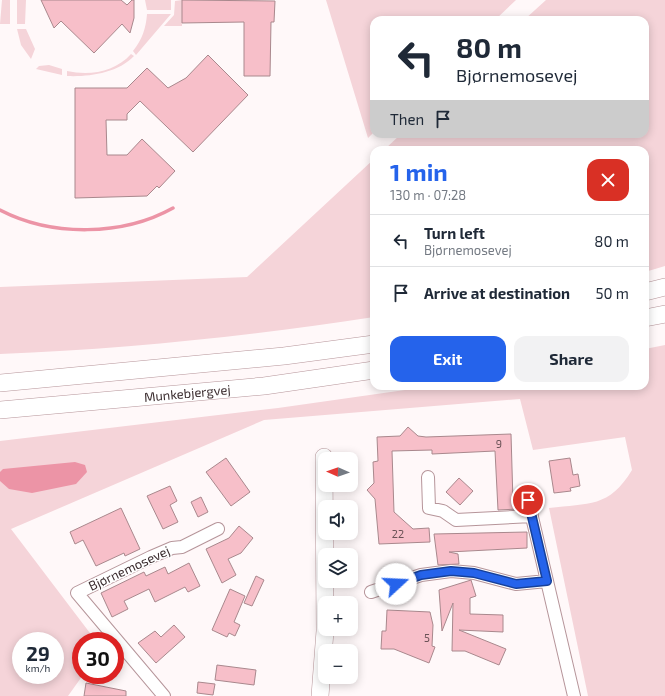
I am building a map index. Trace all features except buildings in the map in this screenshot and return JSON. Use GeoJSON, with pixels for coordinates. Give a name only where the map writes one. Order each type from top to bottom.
{"type":"FeatureCollection","features":[{"type":"Feature","properties":{"kind":"street"},"geometry":{"type":"LineString","coordinates":[[649,291],[665,287]]}},
{"type":"Feature","properties":{"kind":"street"},"geometry":{"type":"LineString","coordinates":[[649,317],[665,314]]}},
{"type":"Feature","properties":{"kind":"street"},"geometry":{"type":"LineString","coordinates":[[0,383],[284,356],[370,345]]}},
{"type":"Feature","properties":{"kind":"street","name":"Munkebjergvej"},"geometry":{"type":"LineString","coordinates":[[0,410],[264,386],[370,371]]}},
{"type":"Feature","properties":{"kind":"street"},"geometry":{"type":"LineString","coordinates":[[428,477],[429,508],[443,511],[456,520],[532,516]]}},
{"type":"Feature","properties":{"kind":"street"},"geometry":{"type":"LineString","coordinates":[[320,696],[325,631],[324,492]]}},
{"type":"Feature","properties":{"kind":"street"},"geometry":{"type":"LineString","coordinates":[[528,500],[574,696]]}},
{"type":"Feature","properties":{"kind":"street","name":"Bjørnemosevej"},"geometry":{"type":"LineString","coordinates":[[164,696],[77,593],[151,556],[172,548],[182,547],[218,529]]}},
{"type":"Feature","properties":{"kind":"street"},"geometry":{"type":"LineString","coordinates":[[371,592],[421,575],[451,571],[474,573],[516,584],[547,581]]}},
{"type":"Feature","properties":{"kind":"shaded area"},"geometry":{"type":"Polygon","coordinates":[[[2,0],[10,0],[10,24],[0,24],[2,0]]]}},
{"type":"Feature","properties":{"kind":"shaded area"},"geometry":{"type":"Polygon","coordinates":[[[17,0],[26,0],[25,24],[17,24],[17,0]]]}},
{"type":"Feature","properties":{"kind":"shaded area"},"geometry":{"type":"Polygon","coordinates":[[[145,0],[171,0],[171,10],[147,10],[145,0]]]}},
{"type":"Feature","properties":{"kind":"shaded area"},"geometry":{"type":"Polygon","coordinates":[[[182,0],[182,26],[164,26],[174,15],[175,1],[182,0]]]}},
{"type":"Feature","properties":{"kind":"shaded area"},"geometry":{"type":"Polygon","coordinates":[[[326,0],[516,0],[499,16],[370,16],[370,136],[368,138],[326,0]]]}},
{"type":"Feature","properties":{"kind":"shaded area"},"geometry":{"type":"Polygon","coordinates":[[[546,0],[665,0],[665,266],[649,271],[649,146],[388,146],[397,138],[649,138],[649,16],[528,16],[546,0]]]}},
{"type":"Feature","properties":{"kind":"shaded area"},"geometry":{"type":"Polygon","coordinates":[[[147,14],[171,14],[136,55],[133,51],[143,34],[147,14]]]}},
{"type":"Feature","properties":{"kind":"shaded area"},"geometry":{"type":"Polygon","coordinates":[[[17,29],[26,29],[35,49],[31,59],[21,45],[17,29]]]}},
{"type":"Feature","properties":{"kind":"shaded area"},"geometry":{"type":"Polygon","coordinates":[[[131,54],[134,56],[127,62],[112,70],[94,75],[67,76],[67,71],[93,73],[110,69],[125,60],[131,54]]]}},
{"type":"Feature","properties":{"kind":"shaded area"},"geometry":{"type":"Polygon","coordinates":[[[49,65],[62,69],[62,75],[36,69],[39,66],[49,65]]]}},
{"type":"Feature","properties":{"kind":"shaded area"},"geometry":{"type":"Polygon","coordinates":[[[370,163],[370,318],[187,341],[94,349],[0,354],[0,287],[247,277],[370,163]]]}},
{"type":"Feature","properties":{"kind":"shaded area"},"geometry":{"type":"Polygon","coordinates":[[[665,345],[665,696],[588,696],[549,508],[587,504],[606,497],[615,491],[632,470],[625,437],[533,450],[520,399],[264,420],[11,529],[89,632],[72,632],[72,684],[77,684],[68,696],[0,696],[0,441],[278,408],[405,390],[649,390],[649,348],[665,345]]]}},
{"type":"Feature","properties":{"kind":"shaded area"},"geometry":{"type":"Polygon","coordinates":[[[75,462],[85,465],[87,472],[76,484],[32,493],[9,489],[0,481],[0,472],[3,469],[75,462]]]}},
{"type":"Feature","properties":{"kind":"waterway"},"geometry":{"type":"LineString","coordinates":[[0,210],[20,219],[42,225],[64,229],[87,230],[132,224],[173,208]]}},
{"type":"Feature","properties":{"kind":"route"},"geometry":{"type":"LineString","coordinates":[[396,584],[421,575],[451,571],[474,573],[516,584],[547,581],[528,500]]}}]}
